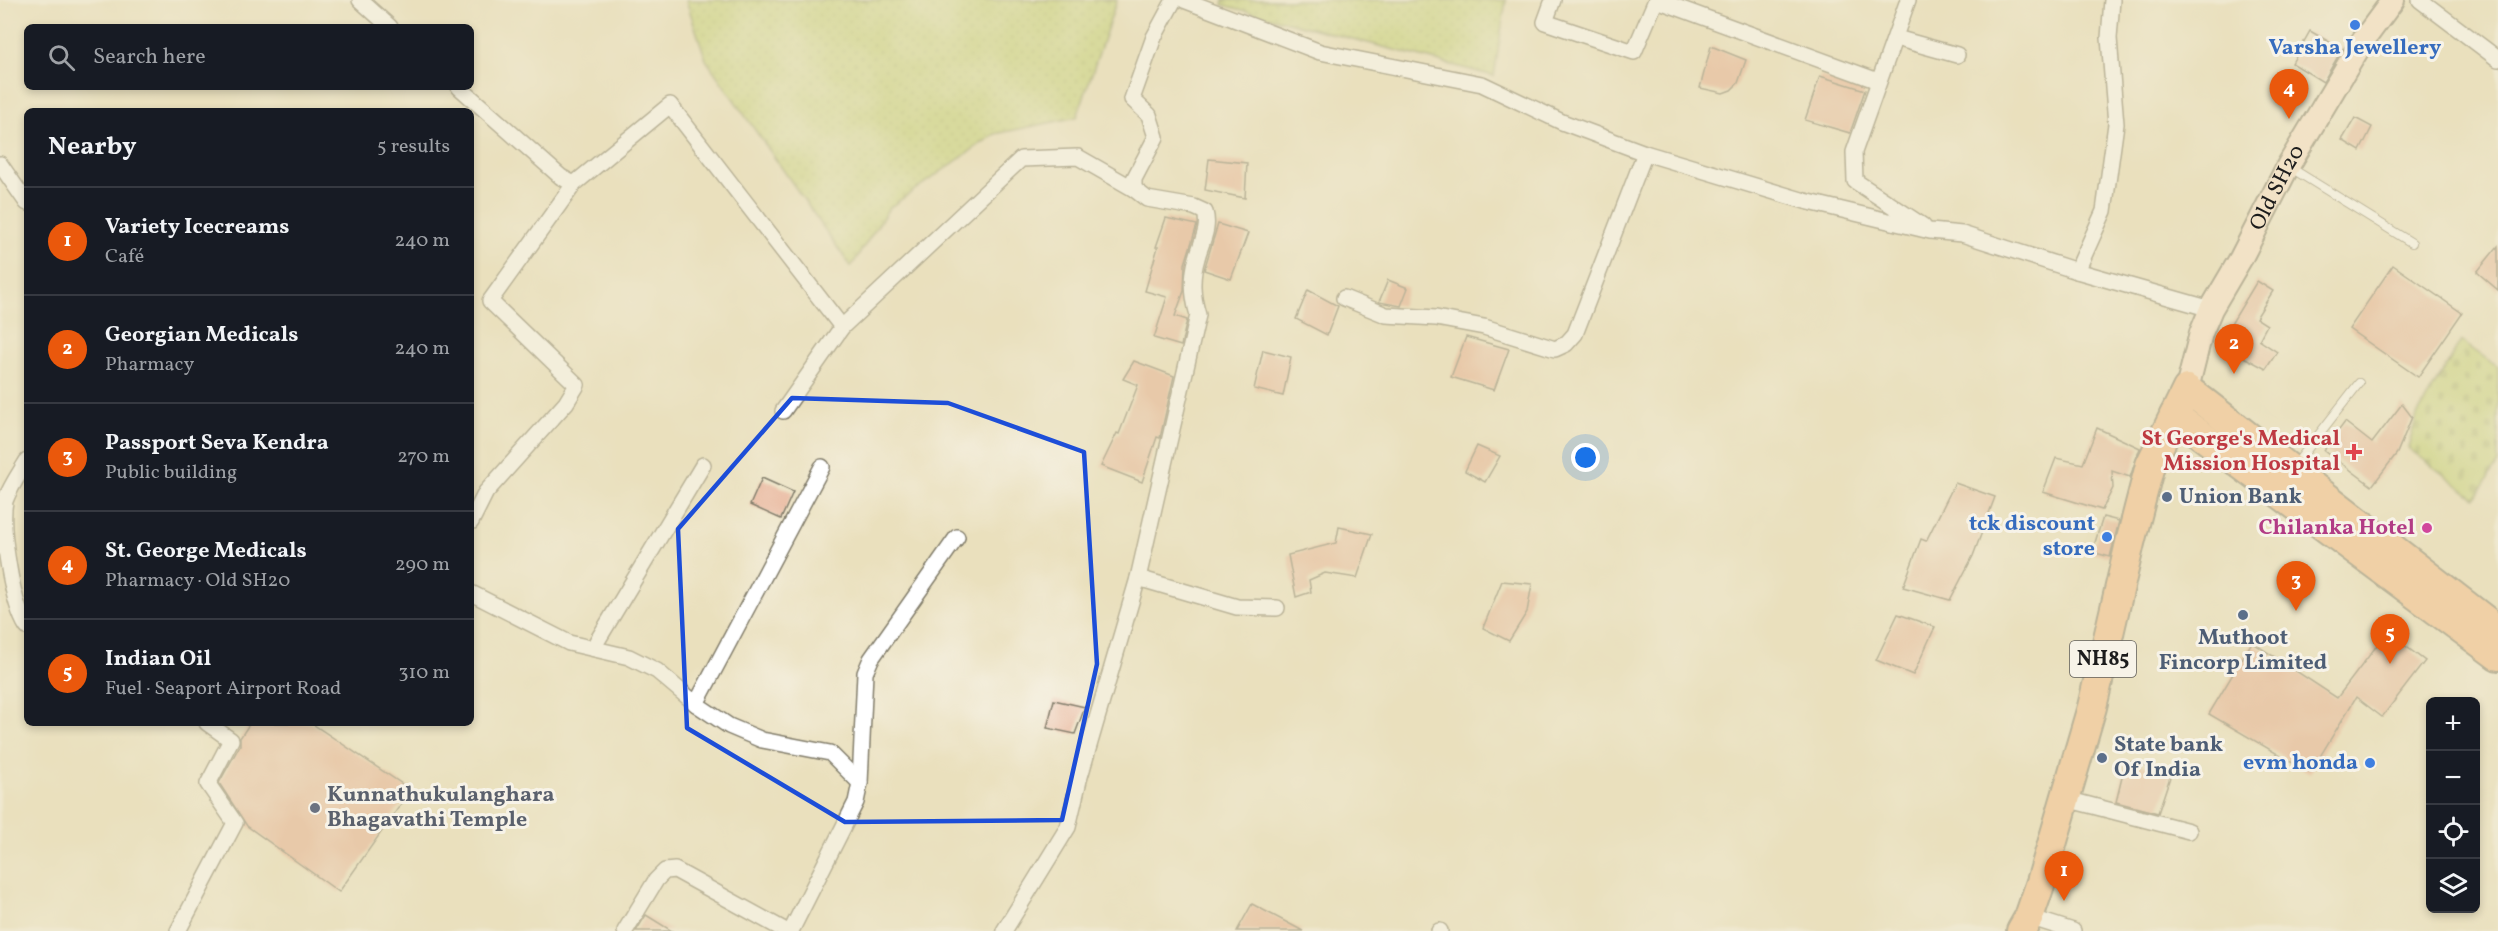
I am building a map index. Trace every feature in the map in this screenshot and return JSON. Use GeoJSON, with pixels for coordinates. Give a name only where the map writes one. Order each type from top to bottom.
{"type":"FeatureCollection","features":[{"type":"Feature","properties":{"kind":"highway","name":"NH85"},"geometry":{"type":"LineString","coordinates":[[2025,924],[2066,799],[2092,707],[2130,543],[2151,465],[2187,389]]}},
{"type":"Feature","properties":{"kind":"highway"},"geometry":{"type":"LineString","coordinates":[[2187,389],[2498,630]]}},
{"type":"Feature","properties":{"kind":"highway"},"geometry":{"type":"LineString","coordinates":[[2174,415],[2498,656]]}},
{"type":"Feature","properties":{"kind":"main road","name":"Old SH20"},"geometry":{"type":"LineString","coordinates":[[2187,389],[2201,333],[2211,309],[2241,258],[2288,166],[2362,42],[2393,0]]}},
{"type":"Feature","properties":{"kind":"street"},"geometry":{"type":"LineString","coordinates":[[360,0],[387,24]]}},
{"type":"Feature","properties":{"kind":"street"},"geometry":{"type":"LineString","coordinates":[[1134,189],[1134,179],[1156,137],[1149,115],[1132,99],[1154,37],[1174,0]]}},
{"type":"Feature","properties":{"kind":"street"},"geometry":{"type":"LineString","coordinates":[[1184,0],[1320,52],[1482,84],[1562,122],[1645,153],[1805,201],[1930,231],[1962,234],[2077,271],[2211,309]]}},
{"type":"Feature","properties":{"kind":"street"},"geometry":{"type":"LineString","coordinates":[[1553,0],[1545,22],[1634,52],[1657,0],[1878,81]]}},
{"type":"Feature","properties":{"kind":"street"},"geometry":{"type":"LineString","coordinates":[[1908,0],[1854,152],[1855,181],[1930,231]]}},
{"type":"Feature","properties":{"kind":"street"},"geometry":{"type":"LineString","coordinates":[[2077,271],[2104,211],[2112,156],[2116,124],[2109,38],[2112,0]]}},
{"type":"Feature","properties":{"kind":"street"},"geometry":{"type":"LineString","coordinates":[[2420,0],[2498,59]]}},
{"type":"Feature","properties":{"kind":"street"},"geometry":{"type":"LineString","coordinates":[[1896,38],[1957,55]]}},
{"type":"Feature","properties":{"kind":"street"},"geometry":{"type":"LineString","coordinates":[[462,90],[561,177],[574,184]]}},
{"type":"Feature","properties":{"kind":"street"},"geometry":{"type":"LineString","coordinates":[[474,516],[486,492],[566,403],[577,385],[490,301],[574,184],[670,105],[842,327]]}},
{"type":"Feature","properties":{"kind":"street"},"geometry":{"type":"LineString","coordinates":[[1344,298],[1386,315],[1436,318],[1484,327],[1555,349],[1566,344],[1575,334],[1645,153]]}},
{"type":"Feature","properties":{"kind":"street"},"geometry":{"type":"LineString","coordinates":[[783,411],[842,327],[1022,159],[1078,157],[1134,189],[1147,200],[1194,207],[1205,212],[1209,223],[1196,259],[1191,290],[1198,315],[1138,578],[1079,780],[1068,827],[1004,931]]}},
{"type":"Feature","properties":{"kind":"street"},"geometry":{"type":"LineString","coordinates":[[0,164],[24,199]]}},
{"type":"Feature","properties":{"kind":"street"},"geometry":{"type":"LineString","coordinates":[[593,648],[703,465]]}},
{"type":"Feature","properties":{"kind":"street"},"geometry":{"type":"LineString","coordinates":[[24,467],[4,504],[3,544],[14,597],[24,620]]}},
{"type":"Feature","properties":{"kind":"street"},"geometry":{"type":"LineString","coordinates":[[696,704],[822,467]]}},
{"type":"Feature","properties":{"kind":"street"},"geometry":{"type":"LineString","coordinates":[[2373,532],[2422,557],[2498,614]]}},
{"type":"Feature","properties":{"kind":"street"},"geometry":{"type":"LineString","coordinates":[[791,931],[856,802],[860,783],[865,674],[871,659],[957,537]]}},
{"type":"Feature","properties":{"kind":"street"},"geometry":{"type":"LineString","coordinates":[[1138,578],[1237,607],[1277,608]]}},
{"type":"Feature","properties":{"kind":"street"},"geometry":{"type":"LineString","coordinates":[[474,595],[569,643],[629,657],[657,671],[696,704],[729,726],[762,741],[830,753],[860,783]]}},
{"type":"Feature","properties":{"kind":"street"},"geometry":{"type":"LineString","coordinates":[[178,931],[235,823],[208,784],[231,740],[211,726]]}},
{"type":"Feature","properties":{"kind":"street"},"geometry":{"type":"LineString","coordinates":[[2066,799],[2189,831]]}},
{"type":"Feature","properties":{"kind":"street"},"geometry":{"type":"LineString","coordinates":[[625,931],[656,880],[664,871],[675,870],[786,931]]}},
{"type":"Feature","properties":{"kind":"street"},"geometry":{"type":"LineString","coordinates":[[2025,924],[2073,931]]}},
{"type":"Feature","properties":{"kind":"lane"},"geometry":{"type":"LineString","coordinates":[[2288,166],[2412,243]]}},
{"type":"Feature","properties":{"kind":"lane"},"geometry":{"type":"LineString","coordinates":[[2291,471],[2359,383]]}},
{"type":"Feature","properties":{"kind":"highlighted area"},"geometry":{"type":"Polygon","coordinates":[[[792,398],[948,403],[1084,452],[1097,664],[1062,820],[845,822],[687,728],[678,529],[792,398]]]}},
{"type":"Feature","properties":{"kind":"green space"},"geometry":{"type":"Polygon","coordinates":[[[686,0],[1117,0],[1077,117],[995,134],[889,208],[851,267],[706,60],[686,0]]]}},
{"type":"Feature","properties":{"kind":"green space"},"geometry":{"type":"Polygon","coordinates":[[[1224,0],[1506,0],[1494,76],[1223,5],[1224,0]]]}},
{"type":"Feature","properties":{"kind":"green space"},"geometry":{"type":"Polygon","coordinates":[[[2461,341],[2498,367],[2498,463],[2475,498],[2408,448],[2417,415],[2461,341]]]}},
{"type":"Feature","properties":{"kind":"building"},"geometry":{"type":"Polygon","coordinates":[[[2310,31],[2342,49],[2323,82],[2292,63],[2310,31]]]}},
{"type":"Feature","properties":{"kind":"building"},"geometry":{"type":"Polygon","coordinates":[[[1711,46],[1746,60],[1738,83],[1731,90],[1723,93],[1700,88],[1711,46]]]}},
{"type":"Feature","properties":{"kind":"building"},"geometry":{"type":"Polygon","coordinates":[[[1820,76],[1865,90],[1850,133],[1805,120],[1820,76]]]}},
{"type":"Feature","properties":{"kind":"building"},"geometry":{"type":"Polygon","coordinates":[[[2355,118],[2372,127],[2360,151],[2342,140],[2355,118]]]}},
{"type":"Feature","properties":{"kind":"building"},"geometry":{"type":"Polygon","coordinates":[[[1209,159],[1247,163],[1245,198],[1205,190],[1209,159]]]}},
{"type":"Feature","properties":{"kind":"building"},"geometry":{"type":"Polygon","coordinates":[[[1166,218],[1197,225],[1185,264],[1184,291],[1175,316],[1187,320],[1181,346],[1154,338],[1167,297],[1145,291],[1166,218]]]}},
{"type":"Feature","properties":{"kind":"building"},"geometry":{"type":"Polygon","coordinates":[[[1218,224],[1248,233],[1231,279],[1204,270],[1218,224]]]}},
{"type":"Feature","properties":{"kind":"building"},"geometry":{"type":"Polygon","coordinates":[[[2498,246],[2498,290],[2477,272],[2498,246]]]}},
{"type":"Feature","properties":{"kind":"building"},"geometry":{"type":"Polygon","coordinates":[[[2393,265],[2462,313],[2418,377],[2349,329],[2393,265]]]}},
{"type":"Feature","properties":{"kind":"building"},"geometry":{"type":"Polygon","coordinates":[[[1388,280],[1408,288],[1401,306],[1379,302],[1388,280]]]}},
{"type":"Feature","properties":{"kind":"building"},"geometry":{"type":"Polygon","coordinates":[[[2257,281],[2273,291],[2256,318],[2267,325],[2259,340],[2277,352],[2266,369],[2219,344],[2257,281]]]}},
{"type":"Feature","properties":{"kind":"building"},"geometry":{"type":"Polygon","coordinates":[[[1308,290],[1338,306],[1327,335],[1296,319],[1308,290]]]}},
{"type":"Feature","properties":{"kind":"building"},"geometry":{"type":"Polygon","coordinates":[[[1466,337],[1509,349],[1494,390],[1451,377],[1466,337]]]}},
{"type":"Feature","properties":{"kind":"building"},"geometry":{"type":"Polygon","coordinates":[[[1263,350],[1291,357],[1283,396],[1254,389],[1263,350]]]}},
{"type":"Feature","properties":{"kind":"building"},"geometry":{"type":"Polygon","coordinates":[[[1134,361],[1174,376],[1160,438],[1157,437],[1142,482],[1101,466],[1117,433],[1119,434],[1138,385],[1123,379],[1134,361]]]}},
{"type":"Feature","properties":{"kind":"building"},"geometry":{"type":"Polygon","coordinates":[[[2402,404],[2412,417],[2397,453],[2372,486],[2324,450],[2345,422],[2372,443],[2402,404]]]}},
{"type":"Feature","properties":{"kind":"building"},"geometry":{"type":"Polygon","coordinates":[[[2097,428],[2140,448],[2130,477],[2112,471],[2113,488],[2102,510],[2043,492],[2056,458],[2083,464],[2097,428]]]}},
{"type":"Feature","properties":{"kind":"building"},"geometry":{"type":"Polygon","coordinates":[[[1477,446],[1500,456],[1485,482],[1465,471],[1477,446]]]}},
{"type":"Feature","properties":{"kind":"building"},"geometry":{"type":"Polygon","coordinates":[[[762,478],[793,492],[781,519],[750,505],[762,478]]]}},
{"type":"Feature","properties":{"kind":"building"},"geometry":{"type":"Polygon","coordinates":[[[1955,483],[1995,497],[1973,556],[1950,600],[1903,587],[1921,539],[1926,541],[1955,483]]]}},
{"type":"Feature","properties":{"kind":"building","name":"tck discount store"},"geometry":{"type":"Polygon","coordinates":[[[2103,517],[2119,521],[2110,557],[2092,552],[2103,517]]]}},
{"type":"Feature","properties":{"kind":"building"},"geometry":{"type":"Polygon","coordinates":[[[1339,527],[1372,534],[1357,578],[1325,573],[1309,580],[1311,592],[1296,597],[1288,555],[1336,543],[1339,527]]]}},
{"type":"Feature","properties":{"kind":"building"},"geometry":{"type":"Polygon","coordinates":[[[1502,581],[1532,584],[1527,612],[1509,641],[1483,628],[1502,581]]]}},
{"type":"Feature","properties":{"kind":"building"},"geometry":{"type":"Polygon","coordinates":[[[1898,614],[1935,627],[1913,675],[1876,660],[1898,614]]]}},
{"type":"Feature","properties":{"kind":"building"},"geometry":{"type":"Polygon","coordinates":[[[2387,632],[2425,661],[2382,717],[2356,697],[2310,773],[2209,714],[2252,642],[2337,698],[2387,632]]]}},
{"type":"Feature","properties":{"kind":"building"},"geometry":{"type":"Polygon","coordinates":[[[1054,700],[1085,707],[1075,734],[1047,728],[1054,700]]]}},
{"type":"Feature","properties":{"kind":"building","name":"Kunnathukulanghara Bhagavathi Temple"},"geometry":{"type":"Polygon","coordinates":[[[248,726],[315,726],[411,790],[339,892],[247,826],[219,783],[240,745],[240,738],[248,726]]]}},
{"type":"Feature","properties":{"kind":"building"},"geometry":{"type":"Polygon","coordinates":[[[2126,761],[2172,771],[2158,813],[2116,802],[2126,761]]]}},
{"type":"Feature","properties":{"kind":"building"},"geometry":{"type":"Polygon","coordinates":[[[1252,904],[1303,931],[1237,931],[1252,904]]]}},
{"type":"Feature","properties":{"kind":"building"},"geometry":{"type":"Polygon","coordinates":[[[646,915],[672,931],[636,931],[646,915]]]}},
{"type":"Feature","properties":{"kind":"place","name":"Varsha Jewellery"},"geometry":{"type":"Point","coordinates":[2355,25]}},
{"type":"Feature","properties":{"kind":"place","name":"St. George Medicals"},"geometry":{"type":"Point","coordinates":[2289,119]}},
{"type":"Feature","properties":{"kind":"place","name":"Georgian Medicals"},"geometry":{"type":"Point","coordinates":[2234,374]}},
{"type":"Feature","properties":{"kind":"place","name":"St George's Medical Mission Hospital"},"geometry":{"type":"Point","coordinates":[2354,452]}},
{"type":"Feature","properties":{"kind":"place","name":"Union Bank"},"geometry":{"type":"Point","coordinates":[2167,497]}},
{"type":"Feature","properties":{"kind":"place","name":"Chilanka Hotel"},"geometry":{"type":"Point","coordinates":[2427,528]}},
{"type":"Feature","properties":{"kind":"place","name":"tck discount store"},"geometry":{"type":"Point","coordinates":[2107,537]}},
{"type":"Feature","properties":{"kind":"place","name":"Passport Seva Kendra"},"geometry":{"type":"Point","coordinates":[2296,611]}},
{"type":"Feature","properties":{"kind":"place","name":"Muthoot Fincorp Limited"},"geometry":{"type":"Point","coordinates":[2243,615]}},
{"type":"Feature","properties":{"kind":"place","name":"Indian Oil"},"geometry":{"type":"Point","coordinates":[2390,664]}},
{"type":"Feature","properties":{"kind":"place","name":"State bank Of India"},"geometry":{"type":"Point","coordinates":[2102,758]}},
{"type":"Feature","properties":{"kind":"place","name":"evm honda"},"geometry":{"type":"Point","coordinates":[2370,763]}},
{"type":"Feature","properties":{"kind":"place","name":"Kunnathukulanghara Bhagavathi Temple"},"geometry":{"type":"Point","coordinates":[315,808]}},
{"type":"Feature","properties":{"kind":"place","name":"Variety Icecreams"},"geometry":{"type":"Point","coordinates":[2064,901]}}]}
